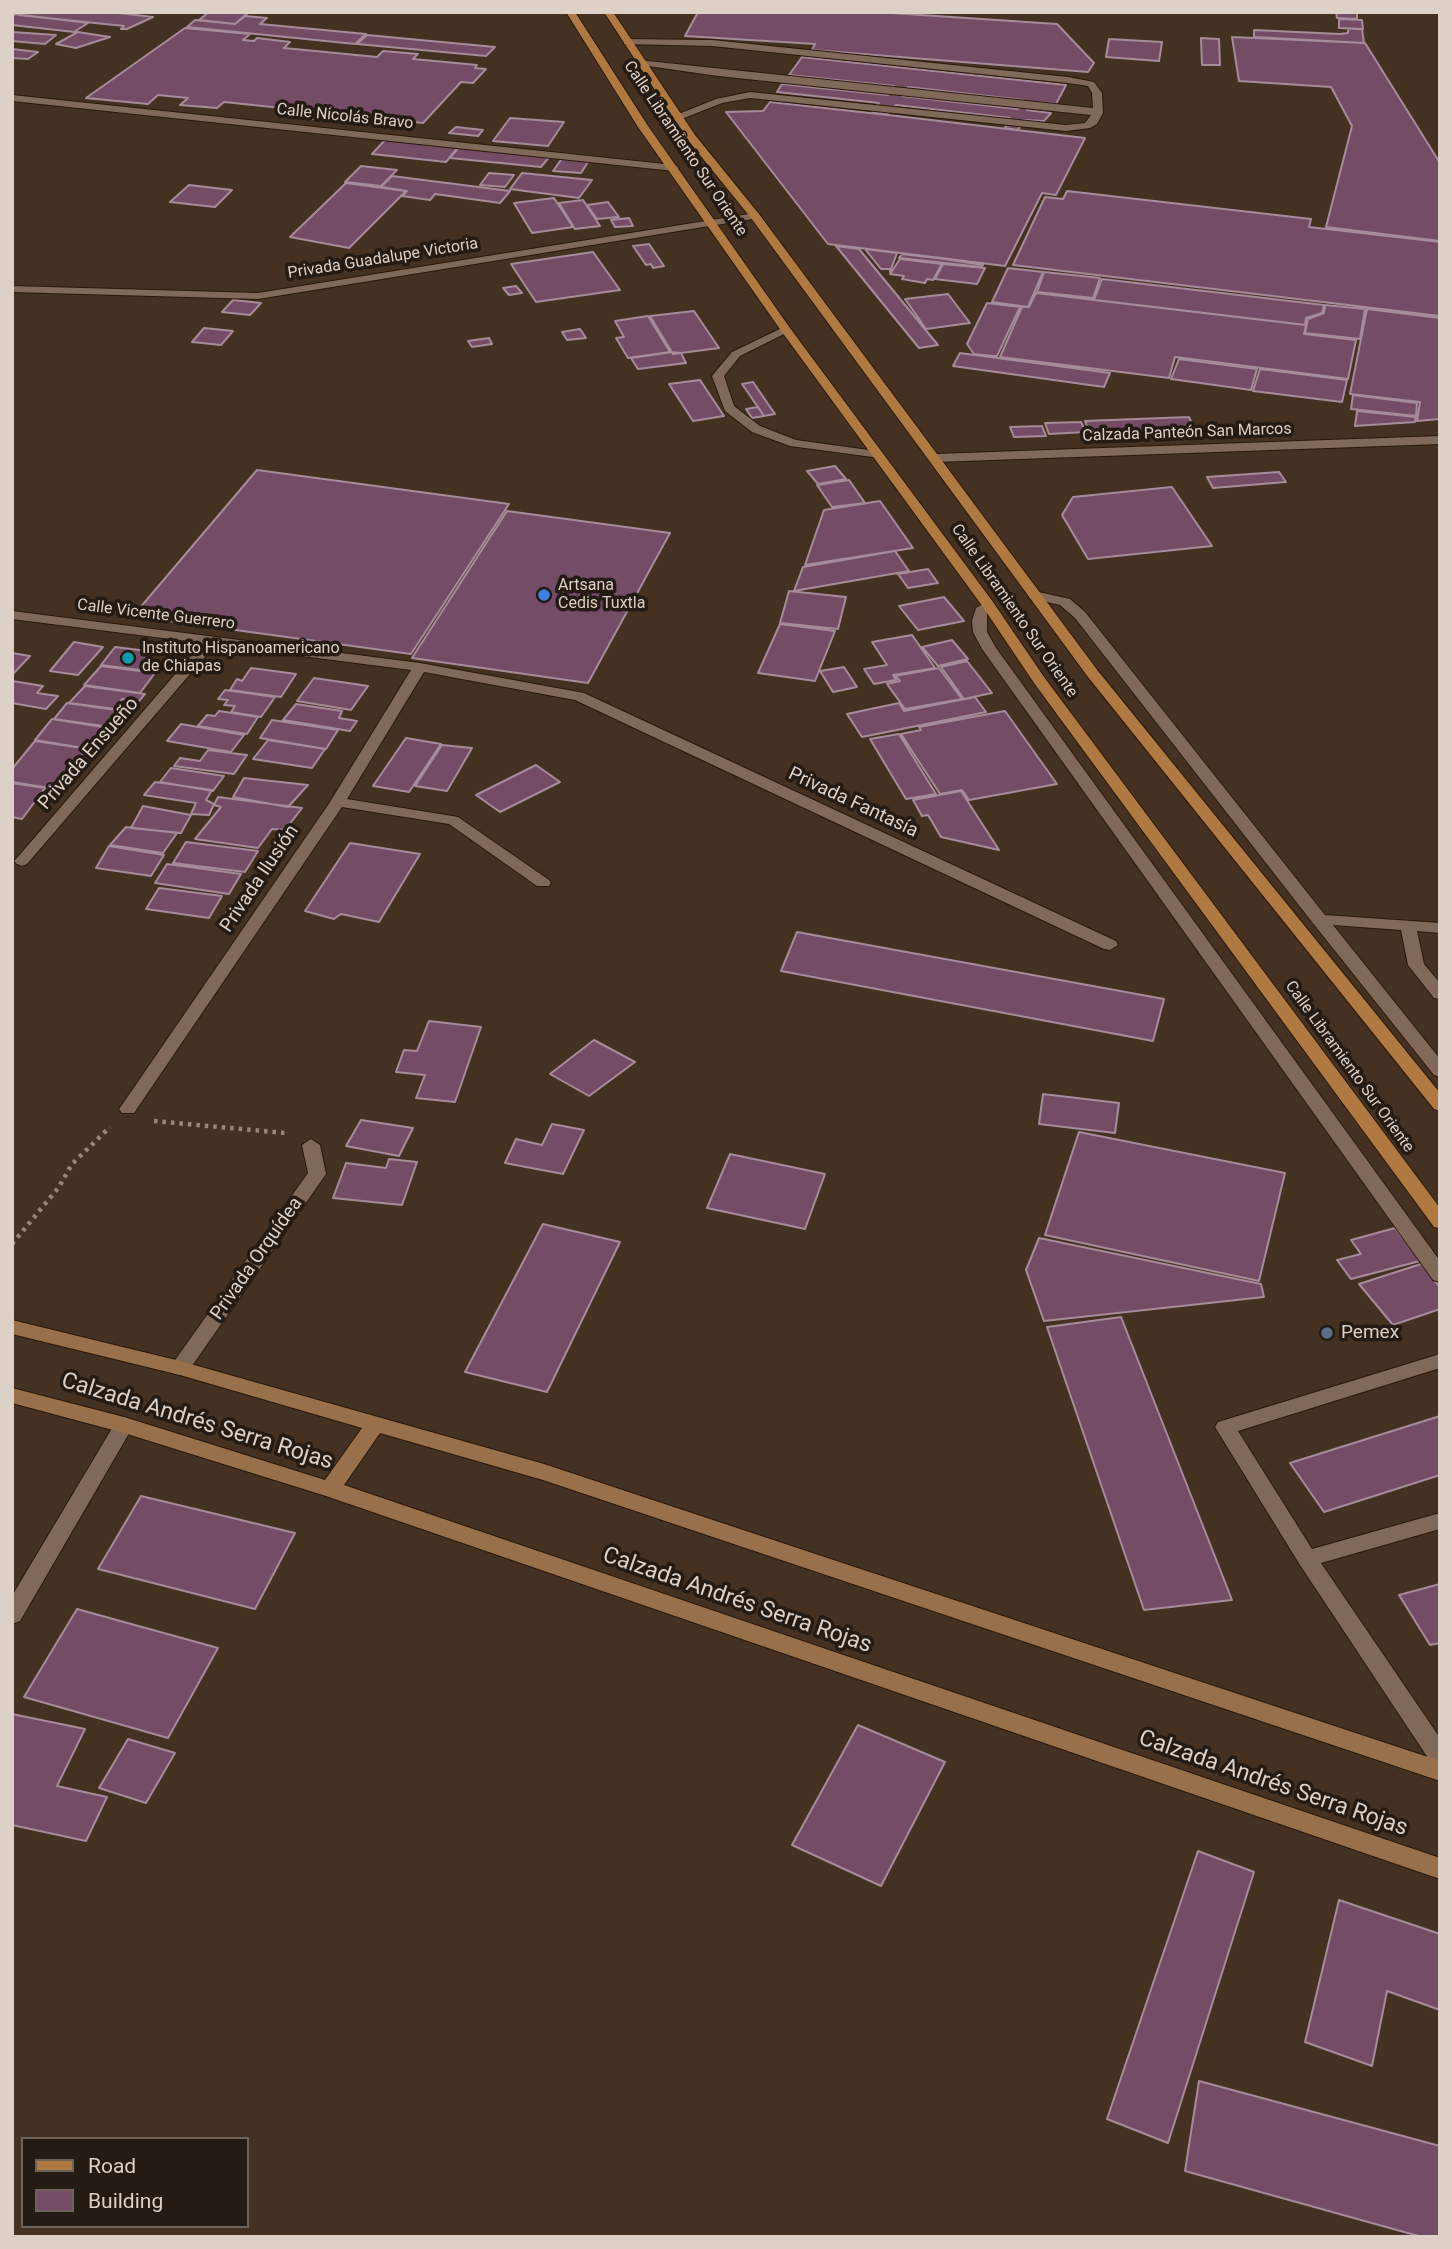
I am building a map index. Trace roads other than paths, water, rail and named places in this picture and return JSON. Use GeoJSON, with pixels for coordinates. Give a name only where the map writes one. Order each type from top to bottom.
{"type":"FeatureCollection","features":[{"type":"Feature","properties":{"kind":"main road","name":"Calle Libramiento Sur Oriente"},"geometry":{"type":"LineString","coordinates":[[570,12],[643,127],[674,167],[786,330],[988,605],[1039,680],[1440,1222]]}},
{"type":"Feature","properties":{"kind":"main road","name":"Calle Libramiento Sur Oriente"},"geometry":{"type":"LineString","coordinates":[[608,12],[691,137],[755,216],[1093,674],[1440,1105]]}},
{"type":"Feature","properties":{"kind":"main road","name":"Calzada Andrés Serra Rojas"},"geometry":{"type":"LineString","coordinates":[[12,1326],[180,1368],[544,1472],[1440,1771]]}},
{"type":"Feature","properties":{"kind":"main road","name":"Calzada Andrés Serra Rojas"},"geometry":{"type":"LineString","coordinates":[[12,1395],[124,1425],[330,1489],[1440,1869]]}},
{"type":"Feature","properties":{"kind":"main road"},"geometry":{"type":"LineString","coordinates":[[330,1489],[375,1424]]}},
{"type":"Feature","properties":{"kind":"street"},"geometry":{"type":"LineString","coordinates":[[627,42],[712,43],[1068,80],[1091,84],[1097,93],[1098,113],[1094,122],[1087,127],[1066,128],[750,95],[719,101],[679,117]]}},
{"type":"Feature","properties":{"kind":"street"},"geometry":{"type":"LineString","coordinates":[[641,62],[718,74],[1098,113]]}},
{"type":"Feature","properties":{"kind":"street","name":"Calle Nicolás Bravo"},"geometry":{"type":"LineString","coordinates":[[12,98],[674,167]]}},
{"type":"Feature","properties":{"kind":"street","name":"Privada Guadalupe Victoria"},"geometry":{"type":"LineString","coordinates":[[12,289],[258,296],[755,216]]}},
{"type":"Feature","properties":{"kind":"street"},"geometry":{"type":"LineString","coordinates":[[786,330],[736,355],[718,376],[729,408],[756,429],[794,443],[876,455]]}},
{"type":"Feature","properties":{"kind":"street","name":"Calzada Panteón San Marcos"},"geometry":{"type":"LineString","coordinates":[[936,458],[1440,440]]}},
{"type":"Feature","properties":{"kind":"street"},"geometry":{"type":"LineString","coordinates":[[1034,595],[1065,602],[1080,615],[1440,1071]]}},
{"type":"Feature","properties":{"kind":"street"},"geometry":{"type":"LineString","coordinates":[[988,605],[981,611],[979,621],[980,632],[989,649],[1440,1275]]}},
{"type":"Feature","properties":{"kind":"street","name":"Calle Vicente Guerrero"},"geometry":{"type":"LineString","coordinates":[[12,615],[420,667],[579,696]]}},
{"type":"Feature","properties":{"kind":"street","name":"Privada Ensueño"},"geometry":{"type":"LineString","coordinates":[[22,861],[212,640]]}},
{"type":"Feature","properties":{"kind":"street","name":"Privada Ilusión"},"geometry":{"type":"LineString","coordinates":[[128,1109],[338,802],[420,667]]}},
{"type":"Feature","properties":{"kind":"street","name":"Privada Fantasía"},"geometry":{"type":"LineString","coordinates":[[579,696],[1110,945]]}},
{"type":"Feature","properties":{"kind":"street"},"geometry":{"type":"LineString","coordinates":[[338,802],[453,820],[543,883]]}},
{"type":"Feature","properties":{"kind":"street"},"geometry":{"type":"LineString","coordinates":[[1318,919],[1440,928]]}},
{"type":"Feature","properties":{"kind":"street"},"geometry":{"type":"LineString","coordinates":[[1408,925],[1416,965],[1440,994]]}},
{"type":"Feature","properties":{"kind":"street","name":"Privada Orquídea"},"geometry":{"type":"LineString","coordinates":[[180,1368],[317,1174],[311,1146]]}},
{"type":"Feature","properties":{"kind":"street"},"geometry":{"type":"LineString","coordinates":[[1439,1362],[1225,1427],[1307,1559],[1440,1757]]}},
{"type":"Feature","properties":{"kind":"street"},"geometry":{"type":"LineString","coordinates":[[12,1615],[124,1425]]}},
{"type":"Feature","properties":{"kind":"street"},"geometry":{"type":"LineString","coordinates":[[1307,1559],[1440,1521]]}},
{"type":"Feature","properties":{"kind":"place","name":"Artsana Cedis Tuxtla"},"geometry":{"type":"Point","coordinates":[544,595]}},
{"type":"Feature","properties":{"kind":"place","name":"Instituto Hispanoamericano de Chiapas"},"geometry":{"type":"Point","coordinates":[128,658]}},
{"type":"Feature","properties":{"kind":"place","name":"Pemex"},"geometry":{"type":"Point","coordinates":[1327,1333]}}]}
